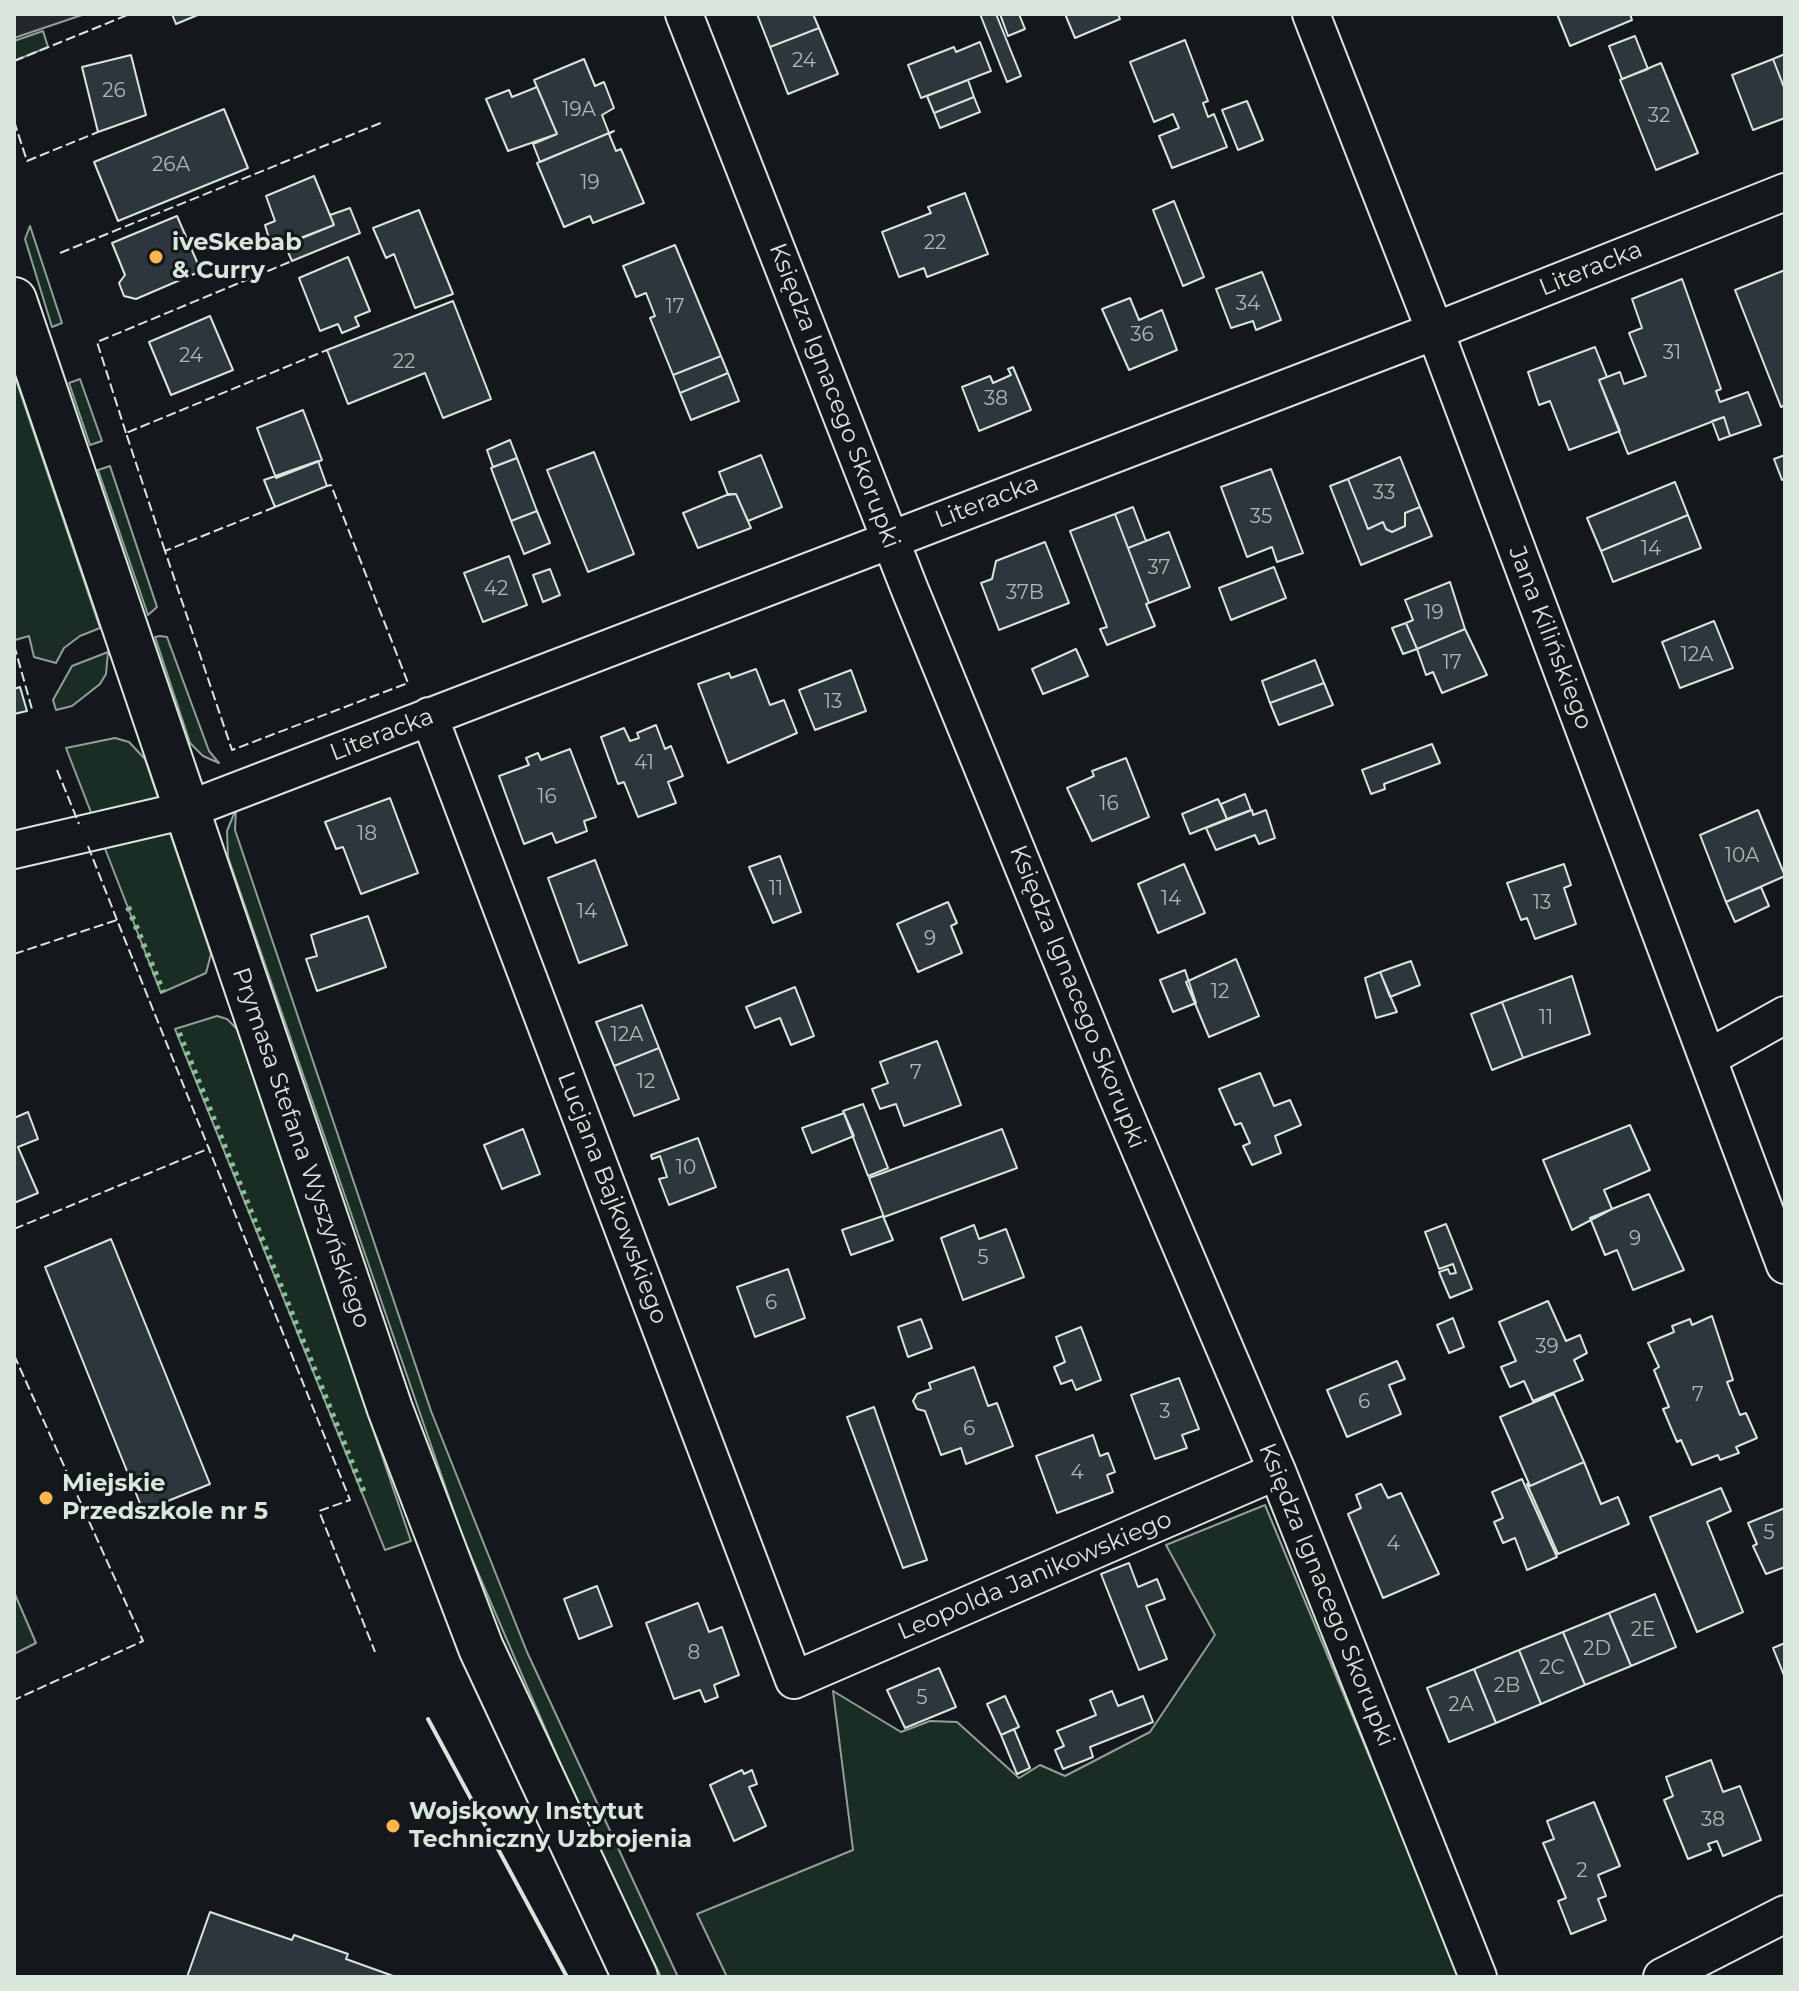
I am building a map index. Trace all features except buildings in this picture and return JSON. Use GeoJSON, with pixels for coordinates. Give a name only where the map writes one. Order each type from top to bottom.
{"type":"FeatureCollection","features":[{"type":"Feature","properties":{"kind":"main road","name":"Prymasa Stefana Wyszyńskiego"},"geometry":{"type":"LineString","coordinates":[[14,300],[390,1409],[481,1648],[635,1977]]}},
{"type":"Feature","properties":{"kind":"street","name":"Księdza Ignacego Skorupki"},"geometry":{"type":"LineString","coordinates":[[684,14],[890,539],[1109,1077],[1277,1471],[1478,1977]]}},
{"type":"Feature","properties":{"kind":"street","name":"Jana Kilińskiego"},"geometry":{"type":"LineString","coordinates":[[1311,14],[1435,331],[1785,1265]]}},
{"type":"Feature","properties":{"kind":"street","name":"Literacka"},"geometry":{"type":"LineString","coordinates":[[14,850],[187,810],[1435,331],[1785,192]]}},
{"type":"Feature","properties":{"kind":"street","name":"Lucjana Bajkowskiego"},"geometry":{"type":"LineString","coordinates":[[429,716],[794,1680]]}},
{"type":"Feature","properties":{"kind":"street"},"geometry":{"type":"LineString","coordinates":[[1708,1058],[1785,1015]]}},
{"type":"Feature","properties":{"kind":"street","name":"Leopolda Janikowskiego"},"geometry":{"type":"LineString","coordinates":[[794,1680],[1277,1471]]}},
{"type":"Feature","properties":{"kind":"street"},"geometry":{"type":"LineString","coordinates":[[1662,1977],[1785,1914]]}},
{"type":"Feature","properties":{"kind":"green space"},"geometry":{"type":"Polygon","coordinates":[[[43,31],[48,47],[14,61],[14,41],[43,31]]]}},
{"type":"Feature","properties":{"kind":"green space"},"geometry":{"type":"Polygon","coordinates":[[[30,226],[62,323],[52,327],[25,239],[30,226]]]}},
{"type":"Feature","properties":{"kind":"green space"},"geometry":{"type":"Polygon","coordinates":[[[14,374],[100,628],[80,636],[64,648],[56,663],[34,657],[29,636],[15,640],[14,637],[14,374]]]}},
{"type":"Feature","properties":{"kind":"green space"},"geometry":{"type":"Polygon","coordinates":[[[80,379],[102,441],[90,445],[69,383],[80,379]]]}},
{"type":"Feature","properties":{"kind":"green space"},"geometry":{"type":"Polygon","coordinates":[[[110,466],[157,607],[148,615],[98,470],[110,466]]]}},
{"type":"Feature","properties":{"kind":"green space"},"geometry":{"type":"Polygon","coordinates":[[[155,637],[167,637],[209,751],[219,763],[203,756],[190,743],[155,637]]]}},
{"type":"Feature","properties":{"kind":"green space"},"geometry":{"type":"Polygon","coordinates":[[[108,652],[106,674],[100,684],[72,706],[56,710],[53,700],[72,666],[108,652]]]}},
{"type":"Feature","properties":{"kind":"green space"},"geometry":{"type":"Polygon","coordinates":[[[115,738],[129,742],[145,759],[211,954],[206,973],[161,993],[66,748],[115,738]]]}},
{"type":"Feature","properties":{"kind":"green space"},"geometry":{"type":"Polygon","coordinates":[[[236,809],[235,830],[431,1411],[527,1652],[678,1977],[661,1977],[585,1821],[463,1538],[228,857],[227,831],[236,809]]]}},
{"type":"Feature","properties":{"kind":"green space"},"geometry":{"type":"Polygon","coordinates":[[[217,1016],[227,1019],[237,1029],[411,1541],[385,1550],[175,1029],[217,1016]]]}},
{"type":"Feature","properties":{"kind":"green space"},"geometry":{"type":"Polygon","coordinates":[[[1265,1505],[1461,1977],[727,1977],[697,1914],[853,1850],[833,1691],[901,1732],[930,1721],[957,1722],[1019,1778],[1040,1765],[1065,1776],[1150,1732],[1215,1635],[1166,1545],[1265,1505]]]}},
{"type":"Feature","properties":{"kind":"green space"},"geometry":{"type":"Polygon","coordinates":[[[14,1592],[36,1643],[14,1654],[14,1592]]]}},
{"type":"Feature","properties":{"kind":"shaded area"},"geometry":{"type":"Polygon","coordinates":[[[14,14],[81,14],[82,15],[14,38],[14,14]]]}},
{"type":"Feature","properties":{"kind":"hedge"},"geometry":{"type":"LineString","coordinates":[[128,907],[163,992]]}},
{"type":"Feature","properties":{"kind":"hedge"},"geometry":{"type":"LineString","coordinates":[[179,1033],[364,1493]]}},
{"type":"Feature","properties":{"kind":"fence"},"geometry":{"type":"LineString","coordinates":[[14,61],[130,14]]}},
{"type":"Feature","properties":{"kind":"fence"},"geometry":{"type":"LineString","coordinates":[[14,121],[27,161],[98,132]]}},
{"type":"Feature","properties":{"kind":"fence"},"geometry":{"type":"LineString","coordinates":[[60,253],[383,122]]}},
{"type":"Feature","properties":{"kind":"fence"},"geometry":{"type":"LineString","coordinates":[[126,433],[97,342],[292,261]]}},
{"type":"Feature","properties":{"kind":"fence"},"geometry":{"type":"LineString","coordinates":[[165,551],[126,433],[327,350]]}},
{"type":"Feature","properties":{"kind":"fence"},"geometry":{"type":"LineString","coordinates":[[275,507],[165,551],[232,750],[408,683],[331,485],[327,486]]}},
{"type":"Feature","properties":{"kind":"fence"},"geometry":{"type":"LineString","coordinates":[[14,645],[32,709]]}},
{"type":"Feature","properties":{"kind":"fence"},"geometry":{"type":"LineString","coordinates":[[57,770],[79,824]]}},
{"type":"Feature","properties":{"kind":"fence"},"geometry":{"type":"LineString","coordinates":[[88,846],[117,920]]}},
{"type":"Feature","properties":{"kind":"fence"},"geometry":{"type":"LineString","coordinates":[[14,954],[117,920],[350,1500],[319,1511],[375,1652]]}},
{"type":"Feature","properties":{"kind":"fence"},"geometry":{"type":"LineString","coordinates":[[14,1229],[210,1148]]}},
{"type":"Feature","properties":{"kind":"fence"},"geometry":{"type":"LineString","coordinates":[[14,1355],[143,1641],[14,1700]]}},
{"type":"Feature","properties":{"kind":"wall"},"geometry":{"type":"LineString","coordinates":[[428,1719],[567,1977]]}},
{"type":"Feature","properties":{"kind":"place","name":"iveSkebab & Curry"},"geometry":{"type":"Point","coordinates":[156,257]}},
{"type":"Feature","properties":{"kind":"place","name":"Miejskie Przedszkole nr 5"},"geometry":{"type":"Point","coordinates":[46,1498]}},
{"type":"Feature","properties":{"kind":"place","name":"Wojskowy Instytut Techniczny Uzbrojenia"},"geometry":{"type":"Point","coordinates":[393,1826]}}]}
